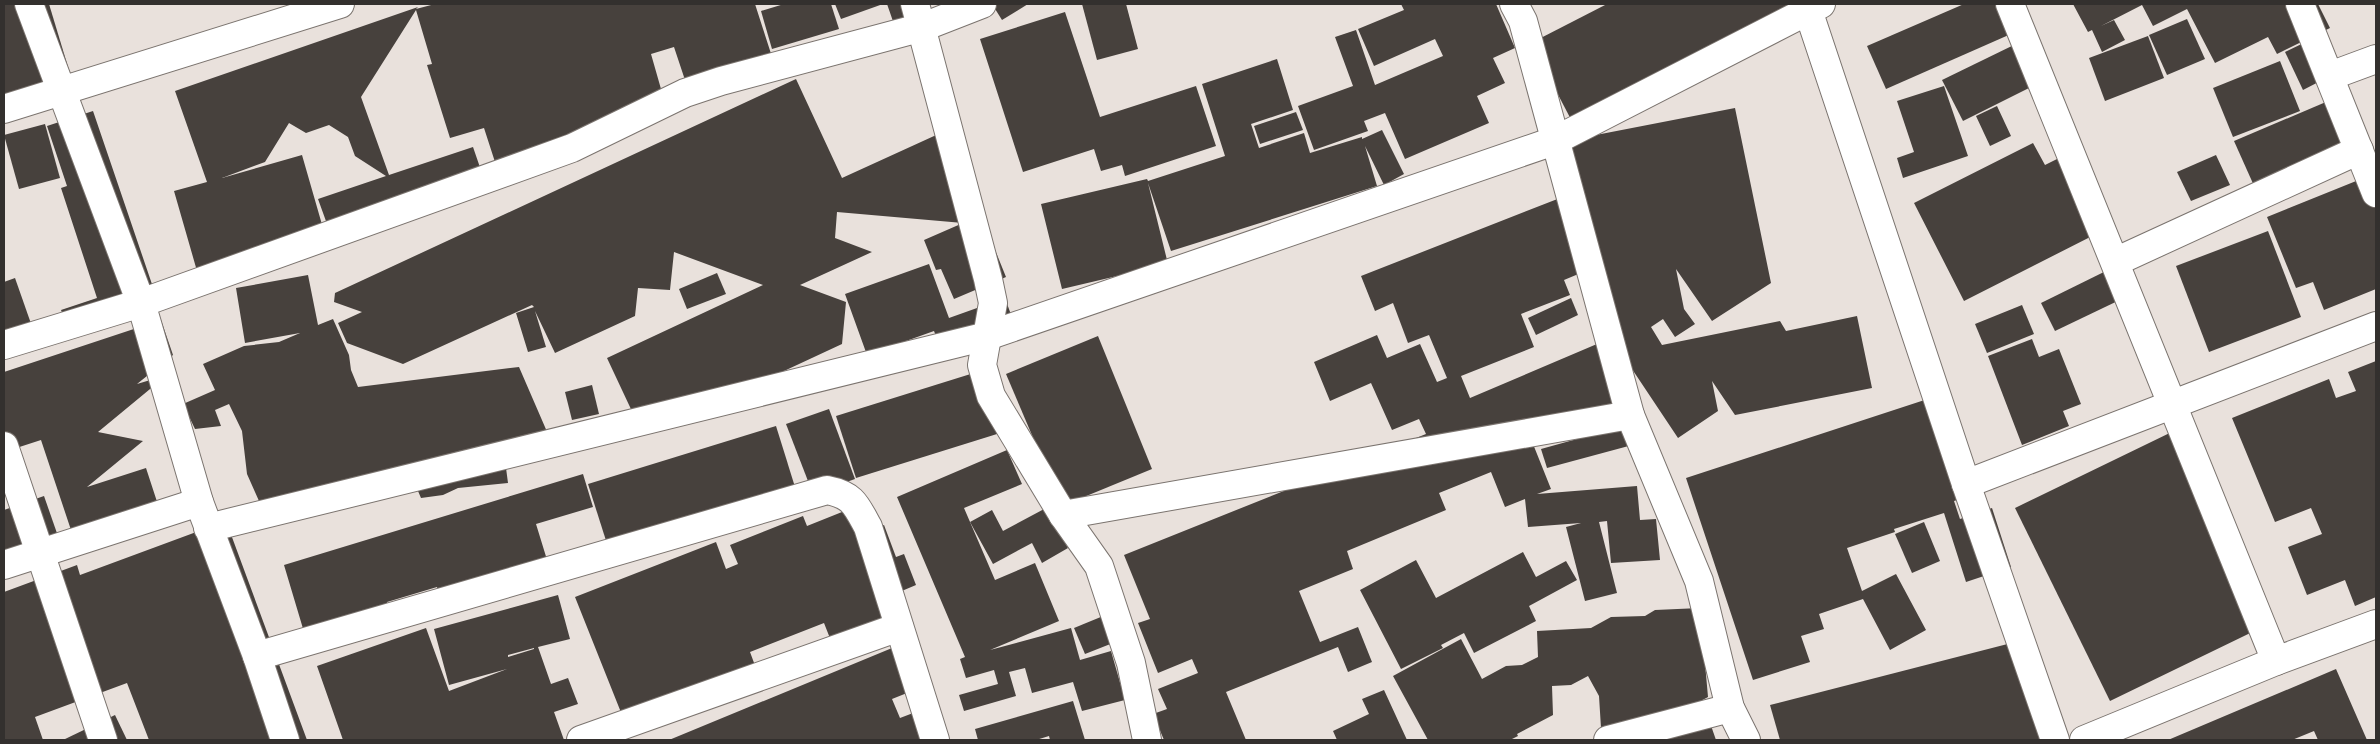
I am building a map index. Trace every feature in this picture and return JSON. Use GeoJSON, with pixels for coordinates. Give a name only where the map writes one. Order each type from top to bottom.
{"type":"FeatureCollection","features":[{"type":"Feature","properties":{"kind":"street"},"geometry":{"type":"LineString","coordinates":[[29,4],[141,303],[199,502],[257,656],[285,740]]}},
{"type":"Feature","properties":{"kind":"street"},"geometry":{"type":"LineString","coordinates":[[4,109],[62,92],[286,11],[340,4]]}},
{"type":"Feature","properties":{"kind":"street"},"geometry":{"type":"LineString","coordinates":[[4,345],[141,303],[572,148],[685,93],[919,15],[982,4]]}},
{"type":"Feature","properties":{"kind":"street"},"geometry":{"type":"LineString","coordinates":[[1514,4],[1523,21],[1554,141],[1630,415],[1698,581],[1730,708],[1746,740]]}},
{"type":"Feature","properties":{"kind":"street"},"geometry":{"type":"LineString","coordinates":[[2010,4],[2276,661]]}},
{"type":"Feature","properties":{"kind":"street"},"geometry":{"type":"LineString","coordinates":[[2300,4],[2376,193]]}},
{"type":"Feature","properties":{"kind":"street"},"geometry":{"type":"LineString","coordinates":[[208,528],[987,336],[1554,141],[1812,5],[1966,484],[2055,740]]}},
{"type":"Feature","properties":{"kind":"street"},"geometry":{"type":"LineString","coordinates":[[919,15],[993,303],[982,364],[991,396],[1063,515],[1099,566],[1131,662],[1146,740]]}},
{"type":"Feature","properties":{"kind":"street"},"geometry":{"type":"LineString","coordinates":[[2330,76],[2376,59]]}},
{"type":"Feature","properties":{"kind":"street"},"geometry":{"type":"LineString","coordinates":[[2114,262],[2359,150]]}},
{"type":"Feature","properties":{"kind":"street"},"geometry":{"type":"LineString","coordinates":[[1966,484],[2171,403],[2376,326]]}},
{"type":"Feature","properties":{"kind":"street"},"geometry":{"type":"LineString","coordinates":[[1063,515],[1630,415]]}},
{"type":"Feature","properties":{"kind":"street"},"geometry":{"type":"LineString","coordinates":[[4,446],[38,554],[103,740]]}},
{"type":"Feature","properties":{"kind":"street"},"geometry":{"type":"LineString","coordinates":[[257,656],[828,490],[842,493],[856,503],[868,527],[935,740]]}},
{"type":"Feature","properties":{"kind":"street"},"geometry":{"type":"LineString","coordinates":[[4,566],[199,502]]}},
{"type":"Feature","properties":{"kind":"street"},"geometry":{"type":"LineString","coordinates":[[2084,740],[2276,661],[2376,624]]}},
{"type":"Feature","properties":{"kind":"street"},"geometry":{"type":"LineString","coordinates":[[581,740],[899,627]]}},
{"type":"Feature","properties":{"kind":"street"},"geometry":{"type":"LineString","coordinates":[[1608,740],[1730,708]]}},
{"type":"Feature","properties":{"kind":"building"},"geometry":{"type":"Polygon","coordinates":[[[4,4],[49,4],[75,90],[4,116],[4,4]]]}},
{"type":"Feature","properties":{"kind":"building"},"geometry":{"type":"Polygon","coordinates":[[[435,4],[755,4],[774,63],[688,89],[674,47],[651,54],[663,96],[647,115],[495,162],[484,128],[450,138],[427,65],[432,64],[416,10],[361,97],[389,175],[473,147],[485,182],[331,235],[318,199],[386,176],[355,156],[348,137],[329,125],[306,133],[289,123],[265,162],[222,178],[302,155],[325,235],[197,271],[174,191],[207,182],[175,91],[418,7],[416,9],[435,4]]]}},
{"type":"Feature","properties":{"kind":"building"},"geometry":{"type":"Polygon","coordinates":[[[784,4],[831,4],[839,29],[772,49],[761,11],[784,4]]]}},
{"type":"Feature","properties":{"kind":"building"},"geometry":{"type":"Polygon","coordinates":[[[835,4],[883,4],[841,19],[835,4]]]}},
{"type":"Feature","properties":{"kind":"building"},"geometry":{"type":"Polygon","coordinates":[[[887,4],[922,4],[895,27],[887,4]]]}},
{"type":"Feature","properties":{"kind":"building"},"geometry":{"type":"Polygon","coordinates":[[[992,4],[1028,4],[1002,20],[992,4]]]}},
{"type":"Feature","properties":{"kind":"building"},"geometry":{"type":"Polygon","coordinates":[[[1082,4],[1126,4],[1138,49],[1097,60],[1082,4]]]}},
{"type":"Feature","properties":{"kind":"building"},"geometry":{"type":"Polygon","coordinates":[[[1401,4],[1496,4],[1515,48],[1493,58],[1505,83],[1477,96],[1489,123],[1405,159],[1385,113],[1364,121],[1368,131],[1314,150],[1298,106],[1353,86],[1335,37],[1356,30],[1375,85],[1443,56],[1435,39],[1374,66],[1358,29],[1404,10],[1401,4]]]}},
{"type":"Feature","properties":{"kind":"building"},"geometry":{"type":"Polygon","coordinates":[[[1607,4],[1814,4],[1576,129],[1531,43],[1607,4]]]}},
{"type":"Feature","properties":{"kind":"building"},"geometry":{"type":"Polygon","coordinates":[[[1964,4],[2008,4],[2020,30],[1886,89],[1867,46],[1964,4]]]}},
{"type":"Feature","properties":{"kind":"building"},"geometry":{"type":"Polygon","coordinates":[[[2073,4],[2318,4],[2330,28],[2277,54],[2268,37],[2215,63],[2187,9],[2153,26],[2142,5],[2101,26],[2114,20],[2125,40],[2102,52],[2092,30],[2088,32],[2073,4]]]}},
{"type":"Feature","properties":{"kind":"building"},"geometry":{"type":"Polygon","coordinates":[[[1065,12],[1100,117],[1196,86],[1216,146],[1125,176],[1122,165],[1101,171],[1094,149],[1023,172],[980,39],[1065,12]]]}},
{"type":"Feature","properties":{"kind":"building"},"geometry":{"type":"Polygon","coordinates":[[[2187,19],[2205,59],[2167,75],[2149,35],[2187,19]]]}},
{"type":"Feature","properties":{"kind":"building"},"geometry":{"type":"Polygon","coordinates":[[[2148,36],[2164,78],[2105,101],[2089,58],[2148,36]]]}},
{"type":"Feature","properties":{"kind":"building"},"geometry":{"type":"Polygon","coordinates":[[[2314,38],[2332,75],[2303,90],[2285,52],[2314,38]]]}},
{"type":"Feature","properties":{"kind":"building"},"geometry":{"type":"Polygon","coordinates":[[[2020,42],[2041,82],[1963,121],[1942,80],[2020,42]]]}},
{"type":"Feature","properties":{"kind":"building"},"geometry":{"type":"Polygon","coordinates":[[[1277,59],[1293,110],[1251,124],[1259,148],[1304,133],[1310,153],[1362,137],[1362,139],[1382,130],[1404,174],[1384,185],[1365,146],[1377,186],[1171,251],[1148,183],[1168,264],[1062,289],[1041,204],[1147,179],[1148,181],[1225,156],[1202,84],[1277,59]]]}},
{"type":"Feature","properties":{"kind":"building"},"geometry":{"type":"Polygon","coordinates":[[[2280,61],[2300,111],[2233,137],[2213,88],[2280,61]]]}},
{"type":"Feature","properties":{"kind":"building"},"geometry":{"type":"Polygon","coordinates":[[[796,79],[842,178],[945,131],[989,226],[985,225],[1006,277],[954,299],[941,269],[936,270],[924,240],[963,223],[837,212],[835,238],[872,252],[800,285],[846,302],[842,344],[668,425],[637,422],[607,358],[763,285],[674,252],[670,290],[638,288],[635,316],[555,353],[535,311],[546,347],[528,352],[516,313],[534,307],[532,305],[403,364],[347,343],[338,323],[362,312],[334,302],[335,293],[796,79]]]}},
{"type":"Feature","properties":{"kind":"building"},"geometry":{"type":"Polygon","coordinates":[[[1944,86],[1968,156],[1903,178],[1897,158],[1914,152],[1897,101],[1944,86]]]}},
{"type":"Feature","properties":{"kind":"building"},"geometry":{"type":"Polygon","coordinates":[[[2347,93],[2368,140],[2255,188],[2234,141],[2347,93]]]}},
{"type":"Feature","properties":{"kind":"building"},"geometry":{"type":"Polygon","coordinates":[[[1997,106],[2011,136],[1990,146],[1976,116],[1997,106]]]}},
{"type":"Feature","properties":{"kind":"building"},"geometry":{"type":"Polygon","coordinates":[[[1735,108],[1771,283],[1712,321],[1676,269],[1684,309],[1695,324],[1675,337],[1663,319],[1651,327],[1662,345],[1780,321],[1786,331],[1857,316],[1872,388],[1735,415],[1712,381],[1718,411],[1678,438],[1624,357],[1565,141],[1735,108]]]}},
{"type":"Feature","properties":{"kind":"building"},"geometry":{"type":"Polygon","coordinates":[[[93,111],[155,293],[66,323],[61,310],[97,298],[61,188],[67,186],[47,126],[93,111]]]}},
{"type":"Feature","properties":{"kind":"building"},"geometry":{"type":"Polygon","coordinates":[[[1296,112],[1303,130],[1260,144],[1254,126],[1296,112]]]}},
{"type":"Feature","properties":{"kind":"building"},"geometry":{"type":"Polygon","coordinates":[[[45,124],[60,178],[19,189],[4,135],[45,124]]]}},
{"type":"Feature","properties":{"kind":"building"},"geometry":{"type":"Polygon","coordinates":[[[2033,143],[2045,165],[2063,156],[2102,231],[1964,301],[1914,203],[2033,143]]]}},
{"type":"Feature","properties":{"kind":"building"},"geometry":{"type":"Polygon","coordinates":[[[2216,155],[2230,185],[2191,201],[2177,172],[2216,155]]]}},
{"type":"Feature","properties":{"kind":"building"},"geometry":{"type":"Polygon","coordinates":[[[2376,173],[2376,289],[2324,310],[2313,282],[2296,288],[2267,217],[2376,173]]]}},
{"type":"Feature","properties":{"kind":"building"},"geometry":{"type":"Polygon","coordinates":[[[1560,198],[1588,270],[1564,280],[1570,295],[1521,314],[1534,347],[1461,376],[1470,398],[1604,341],[1630,403],[1531,439],[1551,489],[1537,494],[1637,486],[1640,520],[1656,519],[1660,560],[1611,563],[1607,521],[1599,522],[1617,593],[1585,601],[1566,527],[1581,523],[1528,527],[1525,499],[1505,507],[1491,472],[1439,493],[1446,510],[1347,551],[1353,569],[1299,591],[1320,642],[1358,627],[1372,662],[1348,672],[1338,647],[1226,692],[1246,740],[1164,740],[1153,714],[1167,709],[1158,689],[1198,673],[1192,659],[1158,673],[1138,623],[1150,619],[1124,555],[1426,434],[1419,419],[1392,430],[1371,383],[1330,401],[1314,362],[1377,335],[1387,358],[1420,344],[1437,382],[1447,378],[1429,335],[1408,343],[1393,303],[1375,311],[1361,276],[1560,198]]]}},
{"type":"Feature","properties":{"kind":"building"},"geometry":{"type":"Polygon","coordinates":[[[2268,231],[2301,317],[2209,352],[2176,266],[2268,231]]]}},
{"type":"Feature","properties":{"kind":"building"},"geometry":{"type":"Polygon","coordinates":[[[929,264],[949,318],[1005,298],[1014,323],[941,349],[934,331],[867,355],[845,294],[929,264]]]}},
{"type":"Feature","properties":{"kind":"building"},"geometry":{"type":"Polygon","coordinates":[[[2112,268],[2126,297],[2055,331],[2041,303],[2112,268]]]}},
{"type":"Feature","properties":{"kind":"building"},"geometry":{"type":"Polygon","coordinates":[[[717,273],[726,294],[687,309],[679,289],[717,273]]]}},
{"type":"Feature","properties":{"kind":"building"},"geometry":{"type":"Polygon","coordinates":[[[308,275],[318,325],[333,319],[349,355],[351,370],[358,387],[519,367],[548,434],[504,453],[508,483],[458,488],[443,495],[421,498],[415,484],[263,510],[247,474],[242,431],[229,404],[215,410],[221,426],[195,429],[183,404],[215,390],[203,364],[244,346],[279,342],[300,333],[245,343],[236,288],[308,275]]]}},
{"type":"Feature","properties":{"kind":"building"},"geometry":{"type":"Polygon","coordinates":[[[15,278],[35,335],[4,346],[4,282],[15,278]]]}},
{"type":"Feature","properties":{"kind":"building"},"geometry":{"type":"Polygon","coordinates":[[[1571,298],[1578,315],[1536,335],[1528,318],[1571,298]]]}},
{"type":"Feature","properties":{"kind":"building"},"geometry":{"type":"Polygon","coordinates":[[[2022,305],[2034,334],[1987,353],[1975,324],[2022,305]]]}},
{"type":"Feature","properties":{"kind":"building"},"geometry":{"type":"Polygon","coordinates":[[[161,320],[173,355],[137,384],[167,375],[98,432],[143,441],[87,487],[146,468],[163,520],[77,548],[41,440],[4,452],[4,372],[161,320]]]}},
{"type":"Feature","properties":{"kind":"building"},"geometry":{"type":"Polygon","coordinates":[[[1098,336],[1152,469],[1062,506],[1006,374],[1098,336]]]}},
{"type":"Feature","properties":{"kind":"building"},"geometry":{"type":"Polygon","coordinates":[[[2032,339],[2039,357],[2059,349],[2081,404],[2063,411],[2069,426],[2022,445],[1988,356],[2032,339]]]}},
{"type":"Feature","properties":{"kind":"building"},"geometry":{"type":"Polygon","coordinates":[[[2376,361],[2376,597],[2355,606],[2345,580],[2307,595],[2288,547],[2322,534],[2311,508],[2275,522],[2232,418],[2329,379],[2336,398],[2356,391],[2348,372],[2376,361]]]}},
{"type":"Feature","properties":{"kind":"building"},"geometry":{"type":"Polygon","coordinates":[[[993,367],[1013,429],[856,478],[836,416],[993,367]]]}},
{"type":"Feature","properties":{"kind":"building"},"geometry":{"type":"Polygon","coordinates":[[[592,385],[599,414],[572,420],[565,392],[592,385]]]}},
{"type":"Feature","properties":{"kind":"building"},"geometry":{"type":"Polygon","coordinates":[[[1949,392],[1982,492],[1954,501],[1960,519],[1992,508],[2011,567],[1966,582],[1944,513],[1894,529],[1895,532],[1847,548],[1862,591],[1896,574],[1926,630],[1890,650],[1863,599],[1819,614],[1824,629],[1801,636],[1810,662],[1753,680],[1686,478],[1949,392]]]}},
{"type":"Feature","properties":{"kind":"building"},"geometry":{"type":"Polygon","coordinates":[[[829,409],[855,479],[813,494],[786,424],[829,409]]]}},
{"type":"Feature","properties":{"kind":"building"},"geometry":{"type":"Polygon","coordinates":[[[1631,424],[1636,444],[1547,468],[1541,449],[1631,424]]]}},
{"type":"Feature","properties":{"kind":"building"},"geometry":{"type":"Polygon","coordinates":[[[776,426],[800,503],[609,550],[588,484],[776,426]]]}},
{"type":"Feature","properties":{"kind":"building"},"geometry":{"type":"Polygon","coordinates":[[[2180,428],[2275,621],[2110,701],[2015,508],[2180,428]]]}},
{"type":"Feature","properties":{"kind":"building"},"geometry":{"type":"Polygon","coordinates":[[[1007,450],[1022,484],[964,508],[995,580],[1035,563],[1059,621],[990,650],[1071,628],[1080,660],[1111,651],[1125,700],[1082,711],[1073,682],[1032,693],[1025,668],[1009,672],[1016,696],[964,711],[959,695],[998,684],[994,670],[966,678],[960,659],[965,657],[897,497],[1007,450]]]}},
{"type":"Feature","properties":{"kind":"building"},"geometry":{"type":"Polygon","coordinates":[[[583,474],[593,507],[536,524],[552,576],[440,598],[437,587],[387,602],[392,616],[307,642],[284,565],[583,474]]]}},
{"type":"Feature","properties":{"kind":"building"},"geometry":{"type":"Polygon","coordinates":[[[44,496],[59,539],[4,557],[4,510],[44,496]]]}},
{"type":"Feature","properties":{"kind":"building"},"geometry":{"type":"Polygon","coordinates":[[[857,506],[866,532],[884,525],[896,557],[904,554],[916,585],[878,601],[889,629],[835,651],[824,623],[750,652],[760,679],[628,730],[575,597],[716,542],[726,569],[738,564],[730,545],[803,516],[807,526],[857,506]]]}},
{"type":"Feature","properties":{"kind":"building"},"geometry":{"type":"Polygon","coordinates":[[[1046,508],[1068,548],[1042,563],[1032,543],[993,564],[970,522],[992,510],[1003,531],[1046,508]]]}},
{"type":"Feature","properties":{"kind":"building"},"geometry":{"type":"Polygon","coordinates":[[[226,521],[307,740],[149,740],[127,683],[35,717],[43,740],[4,740],[4,592],[77,565],[80,575],[226,521]]]}},
{"type":"Feature","properties":{"kind":"building"},"geometry":{"type":"Polygon","coordinates":[[[1924,522],[1940,561],[1912,573],[1895,534],[1924,522]]]}},
{"type":"Feature","properties":{"kind":"building"},"geometry":{"type":"Polygon","coordinates":[[[1523,552],[1536,577],[1566,561],[1577,580],[1529,606],[1536,621],[1474,653],[1464,633],[1441,645],[1443,648],[1401,669],[1360,590],[1416,560],[1436,598],[1523,552]]]}},
{"type":"Feature","properties":{"kind":"building"},"geometry":{"type":"Polygon","coordinates":[[[558,595],[570,639],[538,647],[551,684],[568,678],[578,704],[554,712],[564,740],[343,740],[317,666],[426,628],[449,691],[507,669],[449,685],[434,629],[558,595]],[[534,649],[508,655],[508,657],[534,649]]]}},
{"type":"Feature","properties":{"kind":"building"},"geometry":{"type":"Polygon","coordinates":[[[1700,608],[1708,697],[1655,726],[1601,728],[1599,696],[1588,676],[1571,685],[1552,686],[1553,715],[1517,734],[1518,736],[1510,740],[1428,740],[1393,676],[1461,639],[1482,679],[1506,666],[1522,665],[1538,657],[1537,631],[1591,628],[1611,617],[1645,616],[1655,610],[1700,608]]]}},
{"type":"Feature","properties":{"kind":"building"},"geometry":{"type":"Polygon","coordinates":[[[1108,614],[1118,641],[1085,654],[1074,628],[1108,614]]]}},
{"type":"Feature","properties":{"kind":"building"},"geometry":{"type":"Polygon","coordinates":[[[2027,639],[2057,740],[1780,740],[1770,705],[2027,639]]]}},
{"type":"Feature","properties":{"kind":"building"},"geometry":{"type":"Polygon","coordinates":[[[909,641],[927,685],[892,699],[900,718],[921,710],[933,740],[669,740],[909,641]]]}},
{"type":"Feature","properties":{"kind":"building"},"geometry":{"type":"Polygon","coordinates":[[[2336,669],[2367,740],[2318,740],[2314,731],[2292,740],[2168,740],[2336,669]]]}},
{"type":"Feature","properties":{"kind":"building"},"geometry":{"type":"Polygon","coordinates":[[[1384,690],[1407,740],[1337,740],[1333,731],[1369,714],[1362,699],[1384,690]]]}},
{"type":"Feature","properties":{"kind":"building"},"geometry":{"type":"Polygon","coordinates":[[[1073,701],[1085,740],[1050,740],[1049,736],[1036,740],[978,740],[975,729],[1073,701]]]}},
{"type":"Feature","properties":{"kind":"building"},"geometry":{"type":"Polygon","coordinates":[[[115,715],[127,740],[63,740],[115,715]]]}},
{"type":"Feature","properties":{"kind":"building"},"geometry":{"type":"Polygon","coordinates":[[[1708,717],[1716,740],[1642,740],[1708,717]]]}}]}
